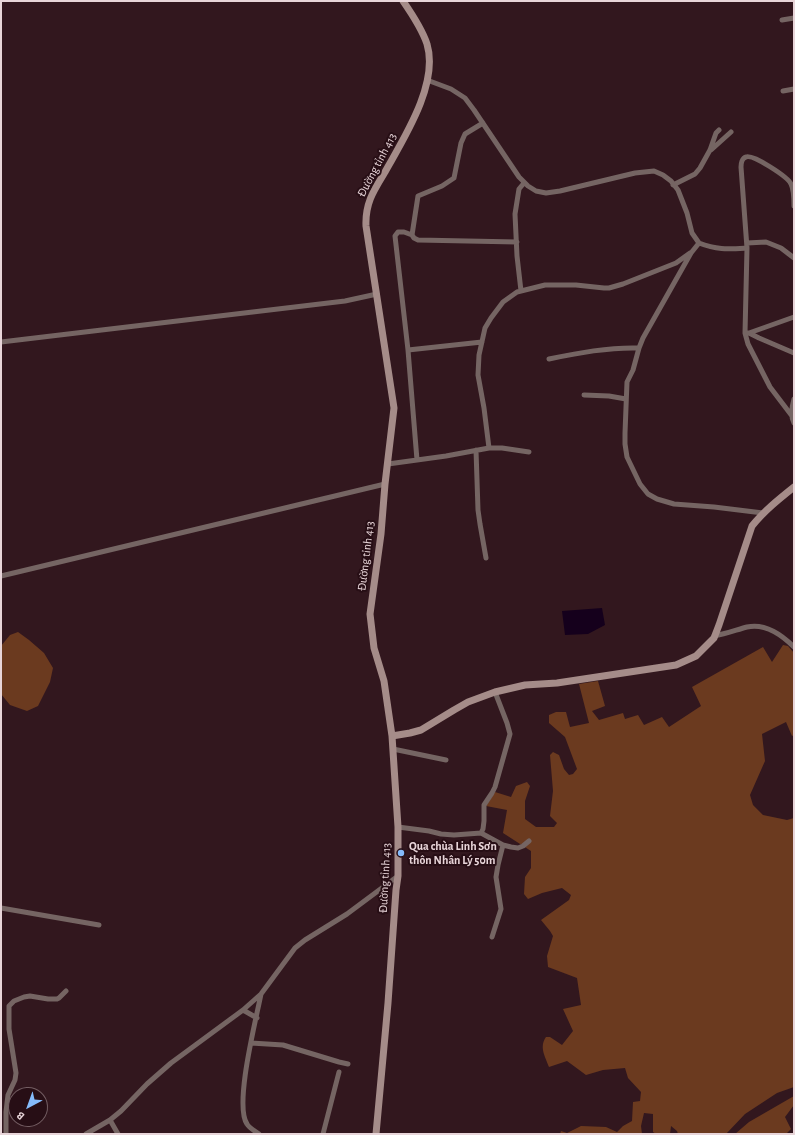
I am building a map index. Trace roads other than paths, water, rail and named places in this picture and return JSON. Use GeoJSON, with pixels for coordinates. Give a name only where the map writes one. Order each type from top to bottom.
{"type":"FeatureCollection","features":[{"type":"Feature","properties":{"kind":"main road","name":"Đường tỉnh 413"},"geometry":{"type":"LineString","coordinates":[[376,1134],[398,876],[398,827],[392,736],[384,681],[374,648],[370,614],[381,534],[394,408],[366,214],[369,200],[376,186],[410,127],[427,80],[430,56],[427,43],[403,1]]}},
{"type":"Feature","properties":{"kind":"main road"},"geometry":{"type":"LineString","coordinates":[[392,736],[421,730],[468,702],[495,692],[526,685],[557,684],[676,665],[696,656],[714,636],[719,625],[752,526],[763,514],[794,487]]}},
{"type":"Feature","properties":{"kind":"street"},"geometry":{"type":"LineString","coordinates":[[782,20],[794,18]]}},
{"type":"Feature","properties":{"kind":"street"},"geometry":{"type":"LineString","coordinates":[[427,80],[452,89],[465,98],[524,183],[536,191],[546,193],[560,191],[635,173],[654,171],[663,175],[678,190],[687,213],[692,233],[699,243],[709,247],[721,249],[766,242],[781,248],[794,258]]}},
{"type":"Feature","properties":{"kind":"street"},"geometry":{"type":"LineString","coordinates":[[783,91],[794,89]]}},
{"type":"Feature","properties":{"kind":"street"},"geometry":{"type":"LineString","coordinates":[[412,234],[418,196],[442,186],[454,178],[461,143],[466,134],[483,122]]}},
{"type":"Feature","properties":{"kind":"street"},"geometry":{"type":"LineString","coordinates":[[674,185],[695,174],[700,168],[710,150],[716,133],[719,130]]}},
{"type":"Feature","properties":{"kind":"street"},"geometry":{"type":"LineString","coordinates":[[710,150],[731,132]]}},
{"type":"Feature","properties":{"kind":"street"},"geometry":{"type":"LineString","coordinates":[[793,412],[770,387],[748,344],[747,246],[741,167],[741,163],[745,157],[748,156],[760,162],[779,172],[788,179],[791,183],[794,206]]}},
{"type":"Feature","properties":{"kind":"street"},"geometry":{"type":"LineString","coordinates":[[521,291],[517,256],[515,214],[519,189],[524,183]]}},
{"type":"Feature","properties":{"kind":"street"},"geometry":{"type":"LineString","coordinates":[[417,460],[408,350],[395,236],[398,232],[404,232],[412,234],[414,238],[418,240],[517,242]]}},
{"type":"Feature","properties":{"kind":"street"},"geometry":{"type":"LineString","coordinates":[[699,243],[691,253],[648,329],[639,348],[636,362],[627,382],[625,444],[627,457],[640,484],[648,494],[657,499],[674,504],[714,507],[763,514]]}},
{"type":"Feature","properties":{"kind":"street"},"geometry":{"type":"LineString","coordinates":[[489,448],[478,375],[479,355],[485,328],[497,309],[509,297],[521,291],[550,285],[583,285],[610,288],[676,263],[691,253]]}},
{"type":"Feature","properties":{"kind":"street"},"geometry":{"type":"LineString","coordinates":[[1,342],[338,302],[377,294]]}},
{"type":"Feature","properties":{"kind":"street"},"geometry":{"type":"LineString","coordinates":[[747,333],[794,317]]}},
{"type":"Feature","properties":{"kind":"street"},"geometry":{"type":"LineString","coordinates":[[747,333],[794,353]]}},
{"type":"Feature","properties":{"kind":"street"},"geometry":{"type":"LineString","coordinates":[[408,350],[482,342]]}},
{"type":"Feature","properties":{"kind":"street"},"geometry":{"type":"LineString","coordinates":[[549,359],[608,350],[639,348]]}},
{"type":"Feature","properties":{"kind":"street"},"geometry":{"type":"LineString","coordinates":[[584,395],[609,396],[626,399]]}},
{"type":"Feature","properties":{"kind":"street"},"geometry":{"type":"LineString","coordinates":[[794,399],[792,420],[794,423]]}},
{"type":"Feature","properties":{"kind":"street"},"geometry":{"type":"LineString","coordinates":[[388,464],[489,448],[529,452]]}},
{"type":"Feature","properties":{"kind":"street"},"geometry":{"type":"LineString","coordinates":[[476,450],[478,510],[486,558]]}},
{"type":"Feature","properties":{"kind":"street"},"geometry":{"type":"LineString","coordinates":[[1,576],[385,484]]}},
{"type":"Feature","properties":{"kind":"street"},"geometry":{"type":"LineString","coordinates":[[714,636],[723,635],[748,627],[761,626],[772,630],[794,647]]}},
{"type":"Feature","properties":{"kind":"street"},"geometry":{"type":"LineString","coordinates":[[481,833],[484,820],[484,805],[495,787],[510,734],[495,692]]}},
{"type":"Feature","properties":{"kind":"street"},"geometry":{"type":"LineString","coordinates":[[393,749],[446,760]]}},
{"type":"Feature","properties":{"kind":"street"},"geometry":{"type":"LineString","coordinates":[[398,827],[429,830],[441,834],[454,835],[481,833],[503,845],[518,848],[529,841]]}},
{"type":"Feature","properties":{"kind":"street"},"geometry":{"type":"LineString","coordinates":[[492,936],[501,909],[496,877],[503,845]]}},
{"type":"Feature","properties":{"kind":"street"},"geometry":{"type":"LineString","coordinates":[[86,1134],[110,1120],[171,1063],[243,1010],[261,994],[295,948],[305,940],[347,914],[398,876]]}},
{"type":"Feature","properties":{"kind":"street"},"geometry":{"type":"LineString","coordinates":[[1,908],[99,925]]}},
{"type":"Feature","properties":{"kind":"street"},"geometry":{"type":"LineString","coordinates":[[6,1134],[8,1095],[15,1080],[16,1073],[9,1029],[9,1006],[14,1001],[30,996],[57,999],[66,991]]}},
{"type":"Feature","properties":{"kind":"street"},"geometry":{"type":"LineString","coordinates":[[259,1134],[247,1125],[244,1117],[243,1086],[261,994]]}},
{"type":"Feature","properties":{"kind":"street"},"geometry":{"type":"LineString","coordinates":[[243,1010],[257,1018]]}},
{"type":"Feature","properties":{"kind":"street"},"geometry":{"type":"LineString","coordinates":[[251,1043],[283,1045],[348,1064]]}},
{"type":"Feature","properties":{"kind":"street"},"geometry":{"type":"LineString","coordinates":[[323,1134],[339,1072]]}},
{"type":"Feature","properties":{"kind":"street"},"geometry":{"type":"LineString","coordinates":[[110,1120],[118,1134]]}},
{"type":"Feature","properties":{"kind":"place","name":"Qua chùa Linh Sơn thôn Nhân Lý 50m"},"geometry":{"type":"Point","coordinates":[401,853]}}]}
